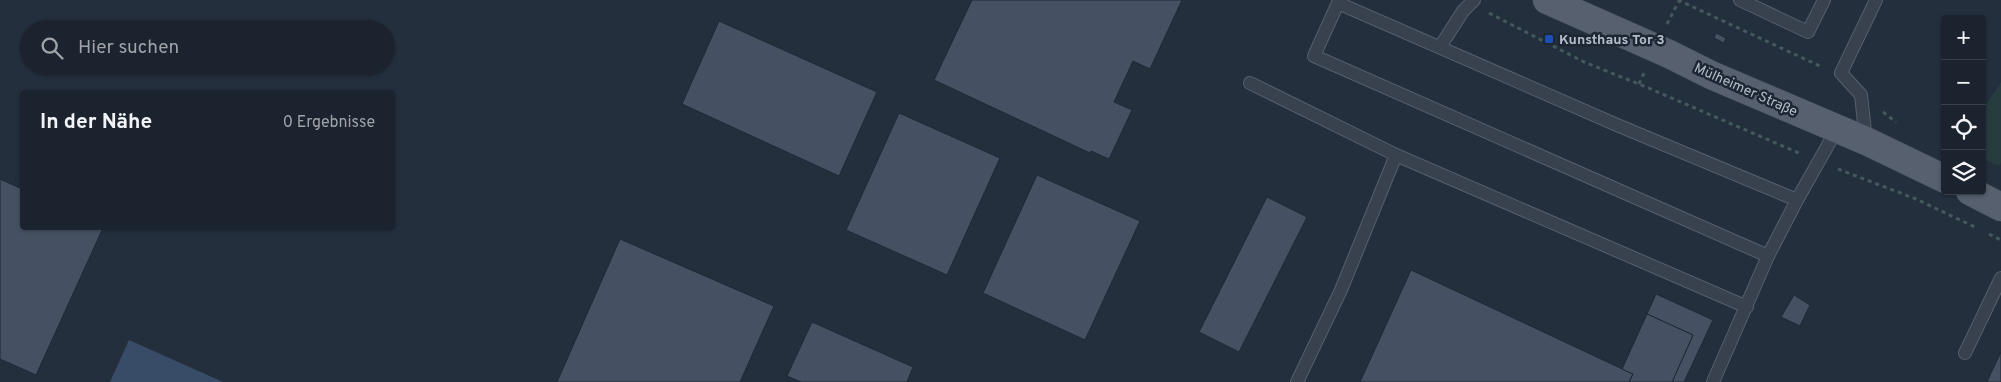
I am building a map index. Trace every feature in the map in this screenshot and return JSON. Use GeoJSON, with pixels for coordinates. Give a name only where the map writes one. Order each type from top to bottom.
{"type":"FeatureCollection","features":[{"type":"Feature","properties":{"kind":"main road","name":"Mülheimer Straße"},"geometry":{"type":"LineString","coordinates":[[1547,0],[1712,75],[1866,141],[1941,177]]}},
{"type":"Feature","properties":{"kind":"main road"},"geometry":{"type":"LineString","coordinates":[[1978,195],[2001,207]]}},
{"type":"Feature","properties":{"kind":"lane"},"geometry":{"type":"LineString","coordinates":[[1740,0],[1808,32],[1824,0]]}},
{"type":"Feature","properties":{"kind":"lane"},"geometry":{"type":"LineString","coordinates":[[1866,141],[1861,95],[1841,73],[1876,0]]}},
{"type":"Feature","properties":{"kind":"lane"},"geometry":{"type":"LineString","coordinates":[[1440,47],[1463,11],[1472,2]]}},
{"type":"Feature","properties":{"kind":"lane"},"geometry":{"type":"LineString","coordinates":[[1768,256],[1314,56],[1338,3],[1617,125],[1797,200]]}},
{"type":"Feature","properties":{"kind":"lane"},"geometry":{"type":"LineString","coordinates":[[1250,83],[1396,155],[1747,307]]}},
{"type":"Feature","properties":{"kind":"lane"},"geometry":{"type":"LineString","coordinates":[[1713,382],[1768,256],[1837,128]]}},
{"type":"Feature","properties":{"kind":"lane"},"geometry":{"type":"LineString","coordinates":[[1297,382],[1341,290],[1396,155]]}},
{"type":"Feature","properties":{"kind":"lane"},"geometry":{"type":"LineString","coordinates":[[1965,353],[2001,278]]}},
{"type":"Feature","properties":{"kind":"path"},"geometry":{"type":"LineString","coordinates":[[1678,0],[1830,71],[1900,126]]}},
{"type":"Feature","properties":{"kind":"path"},"geometry":{"type":"LineString","coordinates":[[1472,2],[1584,62],[1818,161],[1916,199],[2001,240]]}},
{"type":"Feature","properties":{"kind":"green space"},"geometry":{"type":"Polygon","coordinates":[[[2001,82],[2001,163],[1999,166],[1986,160],[1986,105],[2001,82]]]}},
{"type":"Feature","properties":{"kind":"water"},"geometry":{"type":"Polygon","coordinates":[[[129,340],[223,382],[110,382],[129,340]]]}},
{"type":"Feature","properties":{"kind":"building"},"geometry":{"type":"Polygon","coordinates":[[[972,0],[1182,0],[1150,69],[1133,61],[1114,102],[1132,110],[1109,159],[1091,151],[1090,153],[934,80],[972,0]]]}},
{"type":"Feature","properties":{"kind":"building"},"geometry":{"type":"Polygon","coordinates":[[[719,21],[877,92],[839,176],[682,104],[719,21]]]}},
{"type":"Feature","properties":{"kind":"building"},"geometry":{"type":"Polygon","coordinates":[[[1716,33],[1726,38],[1724,43],[1714,38],[1716,33]]]}},
{"type":"Feature","properties":{"kind":"building"},"geometry":{"type":"Polygon","coordinates":[[[899,113],[1000,158],[947,275],[846,230],[899,113]]]}},
{"type":"Feature","properties":{"kind":"building"},"geometry":{"type":"Polygon","coordinates":[[[1037,175],[1140,221],[1085,340],[983,293],[1037,175]]]}},
{"type":"Feature","properties":{"kind":"building"},"geometry":{"type":"Polygon","coordinates":[[[0,179],[20,188],[20,230],[102,230],[36,375],[0,359],[0,179]]]}},
{"type":"Feature","properties":{"kind":"building"},"geometry":{"type":"Polygon","coordinates":[[[1267,197],[1307,217],[1239,352],[1199,332],[1267,197]]]}},
{"type":"Feature","properties":{"kind":"building"},"geometry":{"type":"Polygon","coordinates":[[[620,239],[774,306],[740,382],[557,382],[620,239]]]}},
{"type":"Feature","properties":{"kind":"building"},"geometry":{"type":"Polygon","coordinates":[[[1411,270],[1633,374],[1629,382],[1360,382],[1411,270]]]}},
{"type":"Feature","properties":{"kind":"building"},"geometry":{"type":"Polygon","coordinates":[[[1656,294],[1713,320],[1684,382],[1672,382],[1693,335],[1647,314],[1656,294]]]}},
{"type":"Feature","properties":{"kind":"building"},"geometry":{"type":"Polygon","coordinates":[[[1794,295],[1810,305],[1800,326],[1781,317],[1794,295]]]}},
{"type":"Feature","properties":{"kind":"building"},"geometry":{"type":"Polygon","coordinates":[[[1647,314],[1693,335],[1672,382],[1629,382],[1633,374],[1622,369],[1647,314]]]}},
{"type":"Feature","properties":{"kind":"building"},"geometry":{"type":"Polygon","coordinates":[[[812,322],[913,367],[907,382],[801,382],[787,376],[812,322]]]}},
{"type":"Feature","properties":{"kind":"building"},"geometry":{"type":"Polygon","coordinates":[[[2001,352],[2001,382],[1987,382],[1991,373],[2001,352]]]}},
{"type":"Feature","properties":{"kind":"place","name":"Kunsthaus Tor 3"},"geometry":{"type":"Point","coordinates":[1549,39]}}]}
